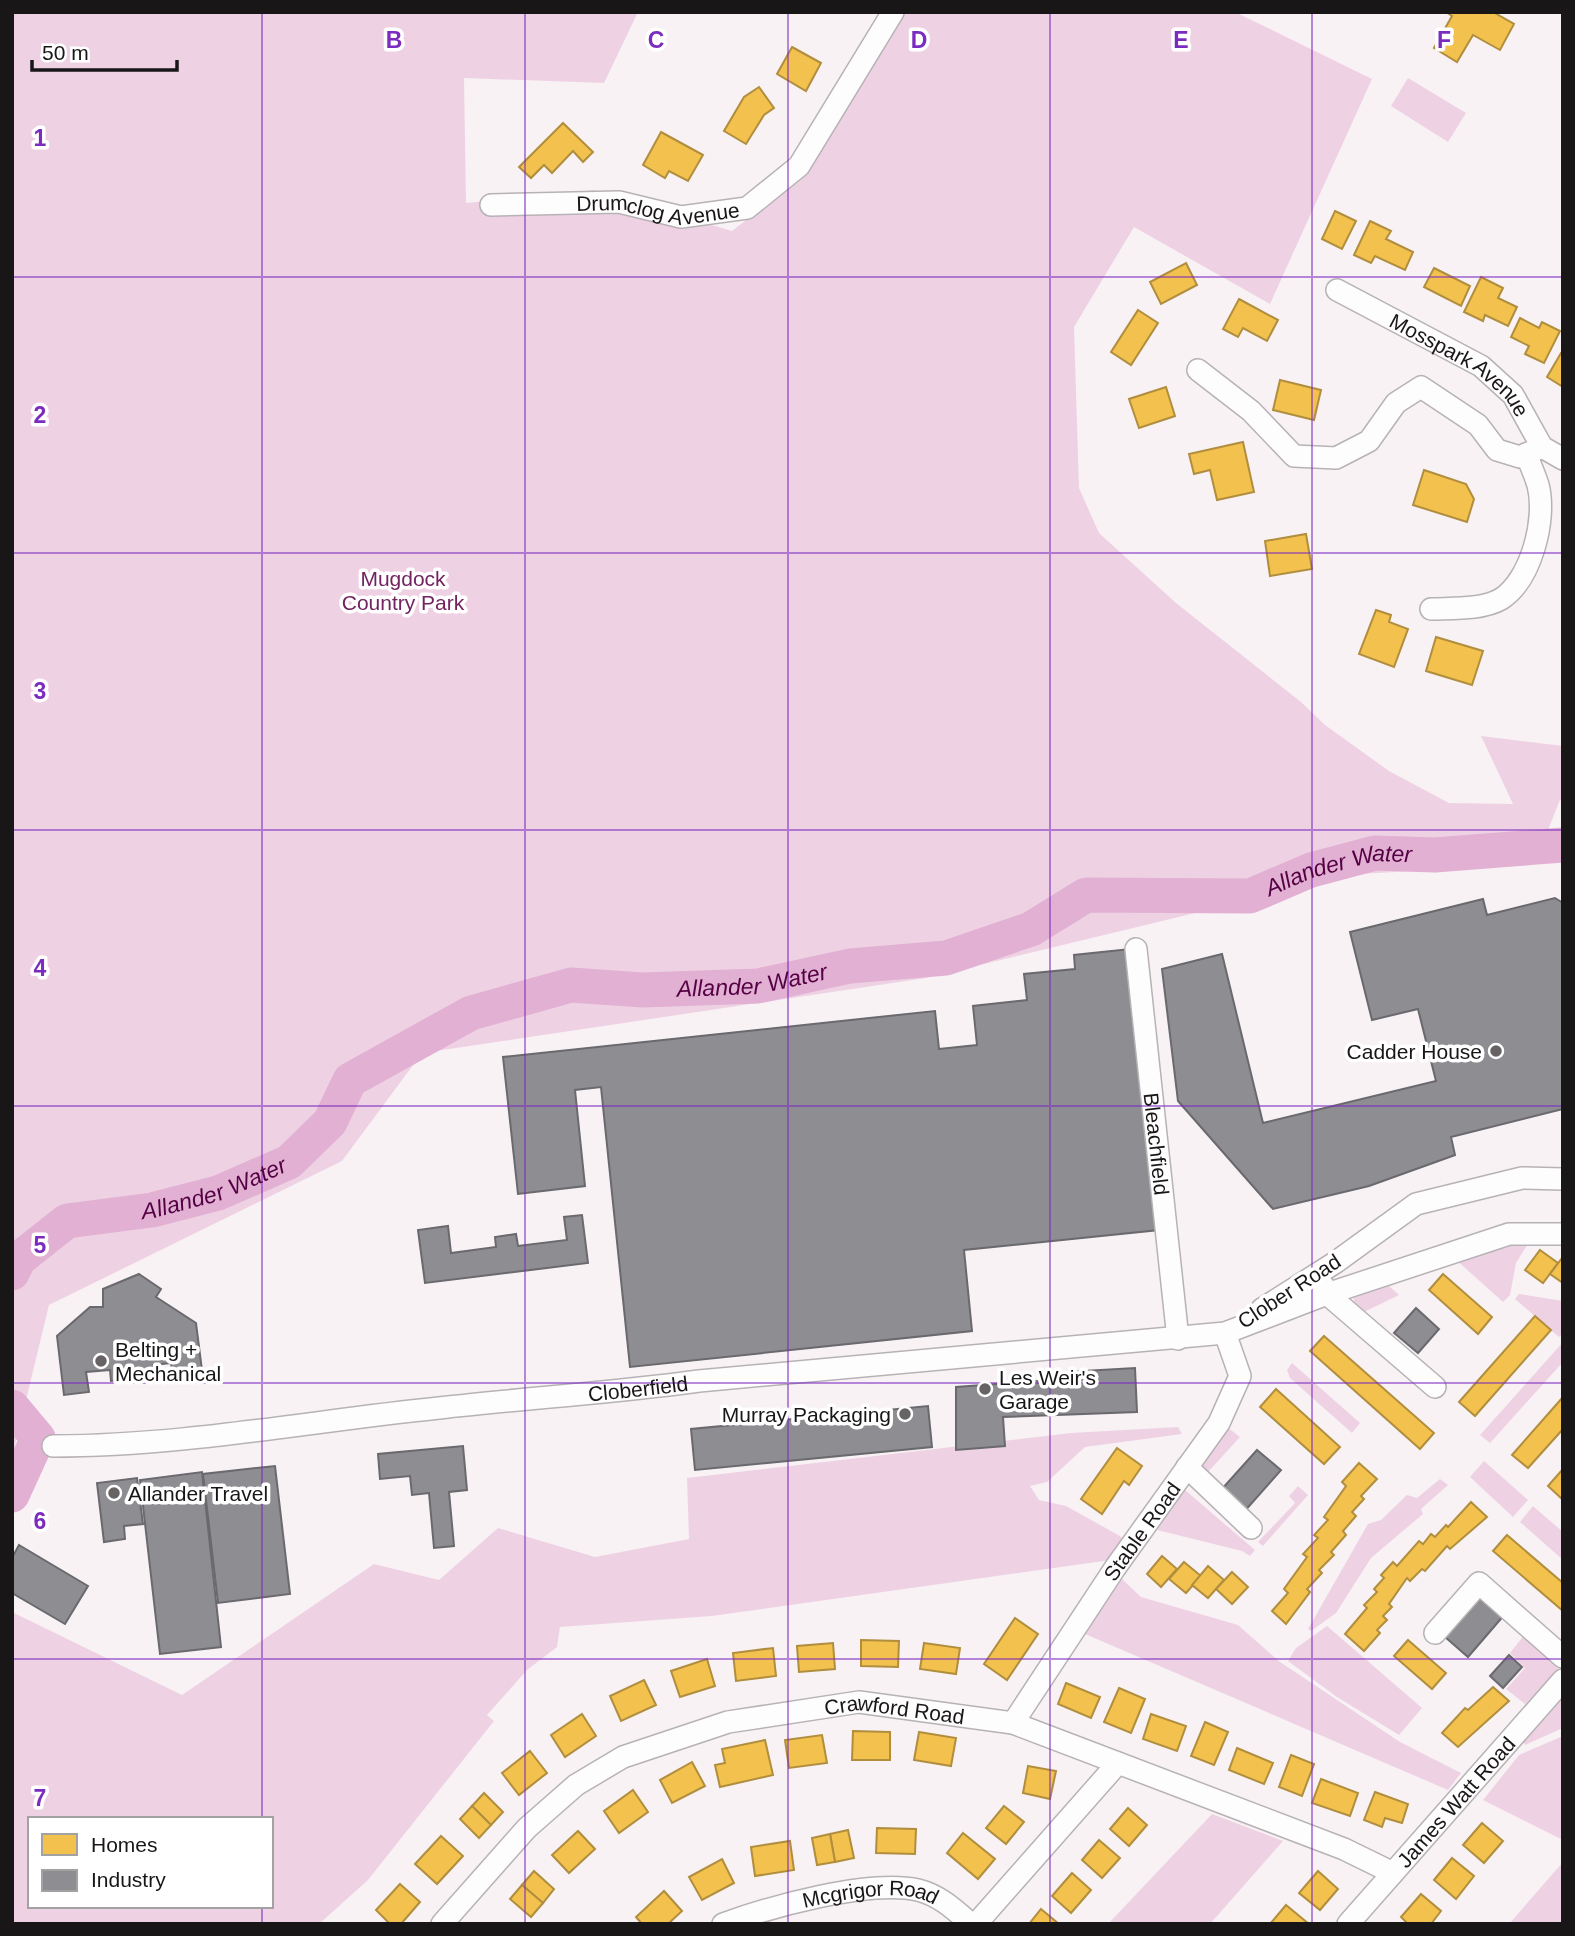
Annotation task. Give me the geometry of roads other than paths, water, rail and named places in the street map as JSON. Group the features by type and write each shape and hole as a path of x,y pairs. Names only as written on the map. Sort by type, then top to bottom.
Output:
{"street":[{"name":"Drumclog Avenue","path":"491,205 619,202 681,217 747,208 799,166 892,12"},
{"name":"Mosspark Avenue","path":"1337,290 1481,366 1513,395 1534,451 1539,487 1539,520 1532,556 1522,580 1499,600 1465,608 1431,609"},
{"path":"1198,370 1251,411 1294,456 1336,458 1369,441 1396,402 1422,387 1478,425 1497,450 1520,457 1534,451 1563,459"},
{"name":"Bleachfield","path":"1136,949 1178,1339"},
{"name":"Clober Road","path":"1225,1333 1318,1273 1416,1204 1522,1178 1563,1179"},
{"name":"Clober Road","path":"1225,1333 1327,1294 1510,1234 1563,1234"},
{"path":"1318,1273 1327,1294 1435,1387"},
{"name":"Cloberfield","path":"53,1447 100,1446 202,1437 699,1381 1225,1333"},
{"name":"Stable Road","path":"1013,1723 1115,1568 1219,1423 1240,1376 1225,1333"},
{"path":"1187,1467 1251,1528"},
{"path":"1435,1633 1479,1583 1563,1657"},
{"name":"James Watt Road","path":"1348,1924 1563,1680"},
{"name":"Crawford Road","path":"442,1924 527,1828 576,1785 623,1757 728,1722 859,1702 1013,1723 1343,1849 1392,1873"},
{"path":"974,1924 1118,1763"},
{"name":"Mcgrigor Road","path":"723,1924 752,1913 833,1895 892,1888 918,1890 946,1902 974,1924"}],"waterway":[{"name":"Allander Water","path":"12,1273 19,1259 67,1221 152,1210 218,1193 289,1162 330,1122 350,1080 471,1013 571,985 643,990 758,986 850,966 946,958 1031,929 1086,895 1250,896 1311,870 1375,853 1435,855 1563,845"},
{"name":"Allander Water","path":"12,1407 38,1438 12,1495"}],"place":[{"name":"Cadder House","path":"1496,1051"},
{"name":"Belting + Mechanical","path":"101,1361"},
{"name":"Les Weir's Garage","path":"985,1389"},
{"name":"Murray Packaging","path":"905,1414"},
{"name":"Allander Travel","path":"114,1493"}],"park label":[{"name":"Mugdock Country Park","path":"403,590"}]}
